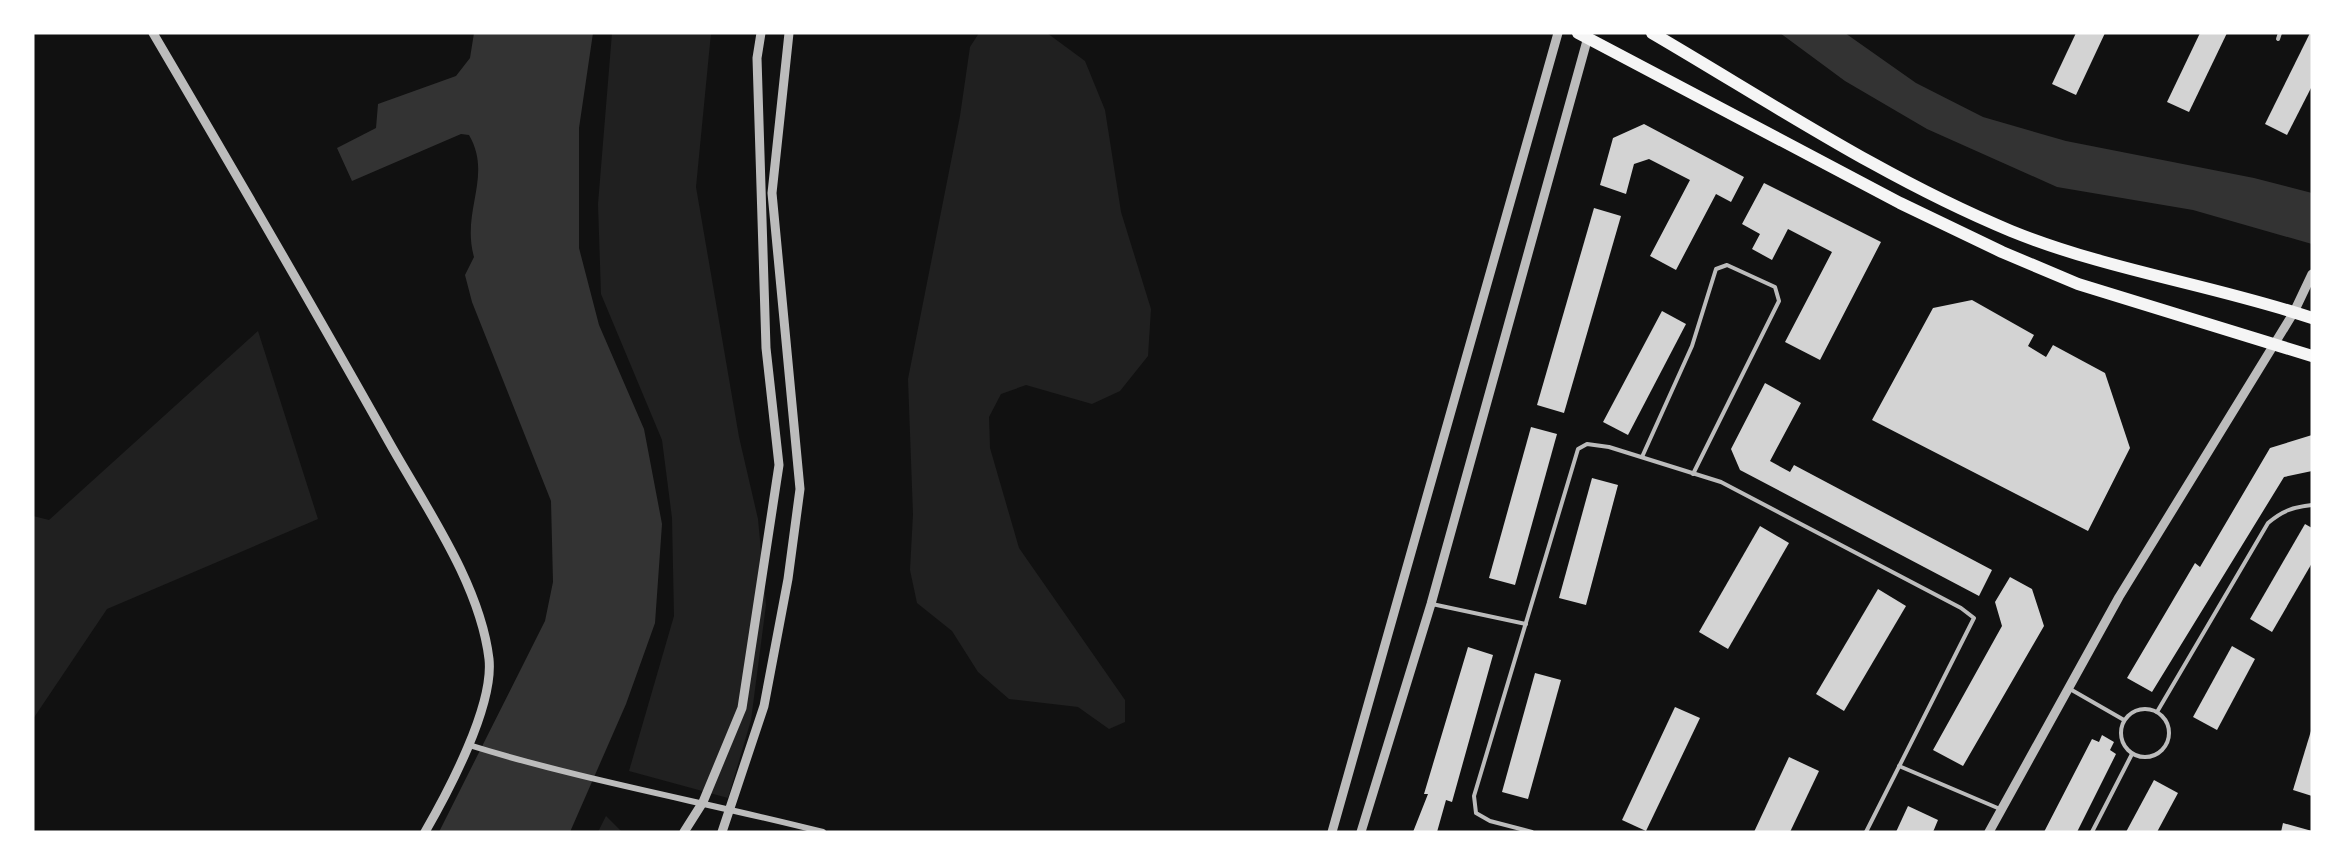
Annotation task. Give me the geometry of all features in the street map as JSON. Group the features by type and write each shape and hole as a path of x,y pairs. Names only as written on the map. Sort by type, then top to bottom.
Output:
{"main road":[{"path":"1652,33 1913,186 2012,231 2082,254 2312,318"},
{"path":"1585,34 1900,202 2002,252 2078,284 2312,356"}],"street":[{"path":"153,33 295,273 474,595 489,661 483,706 469,745 424,832"},
{"path":"684,832 703,802 742,708 779,465 766,348 757,58 761,33"},
{"path":"722,832 764,706 788,579 800,489 772,193 789,33"},
{"path":"1332,832 1558,33"},
{"path":"1361,832 1431,604 1585,34"},
{"path":"1989,832 2119,597 2275,344 2294,312 2312,274"},
{"path":"469,745 609,783 703,802 823,832"}],"lane":[{"path":"2278,39 2280,33"},
{"path":"1642,457 1692,346 1716,269 1727,265 1774,287 1779,301 1694,474"},
{"path":"1532,832 1490,821 1476,813 1474,796 1578,449 1587,444 1610,447 1721,482 1961,608 1974,618 1866,832"},
{"path":"2157,712 2268,523 2280,513 2293,507 2312,505"},
{"path":"1431,604 1526,624"},
{"path":"2068,688 2124,720"},
{"path":"2145,709 2157,712 2166,721 2168,727 2165,746 2156,754 2144,758 2132,754 2123,745 2120,733 2124,720 2133,712 2145,709"},
{"path":"2092,832 2132,754"},
{"path":"1899,766 2001,809"}],"shaded area":[{"path":"474,33 593,33 579,128 579,248 599,325 644,429 662,524 655,623 626,704 570,832 439,832 545,621 553,582 551,501 472,302 465,275 474,257 471,224 478,179 476,150 469,135 461,134 352,181 337,148 376,128 378,104 456,76 470,58"},
{"path":"612,33 711,33 696,187 739,437 758,519 766,605 751,720 728,798 629,771 674,616 672,518 662,440 601,294 598,204"},
{"path":"979,33 1047,33 1085,61 1105,110 1121,212 1151,309 1148,356 1120,391 1092,404 1026,385 1001,394 989,417 990,448 1019,548 1125,700 1125,722 1109,729 1078,707 1009,699 978,672 952,631 917,603 910,570 913,514 908,379 960,116 970,47"},
{"path":"1780,33 1845,33 1916,83 1983,117 2066,141 2254,178 2312,193 2312,244 2193,210 2057,187 1927,129 1845,81"},
{"path":"258,331 318,519 107,609 33,719 33,516 49,520"},
{"path":"606,816 622,832 598,832"}],"building":[{"path":"2076,33 2105,33 2076,95 2052,84"},
{"path":"2200,33 2227,33 2189,112 2167,102"},
{"path":"2312,33 2312,86 2287,135 2265,124"},
{"path":"1644,124 1744,177 1731,202 1716,194 1676,270 1650,256 1690,180 1649,159 1634,164 1626,194 1600,185 1613,138"},
{"path":"1764,183 1881,242 1820,360 1785,342 1832,252 1788,229 1772,260 1752,249 1760,234 1742,224"},
{"path":"1594,208 1621,216 1564,413 1537,405"},
{"path":"1972,300 2034,335 2028,346 2046,357 2053,345 2105,373 2130,448 2088,531 1872,420 1933,308"},
{"path":"1662,311 1686,324 1628,435 1603,422"},
{"path":"1765,383 1801,403 1770,461 1790,472 1794,465 1992,570 1979,596 1740,470 1731,449"},
{"path":"1531,427 1557,434 1515,585 1489,578"},
{"path":"2312,435 2312,471 2284,477 2152,692 2127,678 2195,563 2200,567 2270,448"},
{"path":"1592,478 1618,485 1586,605 1559,598"},
{"path":"2305,524 2312,528 2312,563 2272,632 2250,619"},
{"path":"1760,526 1789,543 1728,649 1699,632"},
{"path":"2010,577 2032,589 2044,626 1963,766 1933,750 2002,626 1995,602"},
{"path":"1878,589 1906,606 1844,711 1816,694"},
{"path":"2232,646 2255,659 2217,730 2193,717"},
{"path":"1468,647 1493,655 1452,802 1446,800 1437,832 1413,832 1428,794 1424,794"},
{"path":"1535,673 1561,680 1528,799 1502,792"},
{"path":"1675,707 1700,718 1646,831 1622,820"},
{"path":"2312,731 2312,796 2293,790"},
{"path":"2102,735 2114,742 2110,750 2116,754 2077,832 2044,832 2092,739 2099,742"},
{"path":"1789,757 1819,771 1790,832 1754,832"},
{"path":"2154,780 2178,793 2157,832 2126,832"},
{"path":"1908,806 1938,820 1933,832 1896,832"},
{"path":"2283,823 2312,831 2312,832 2281,832"}]}
